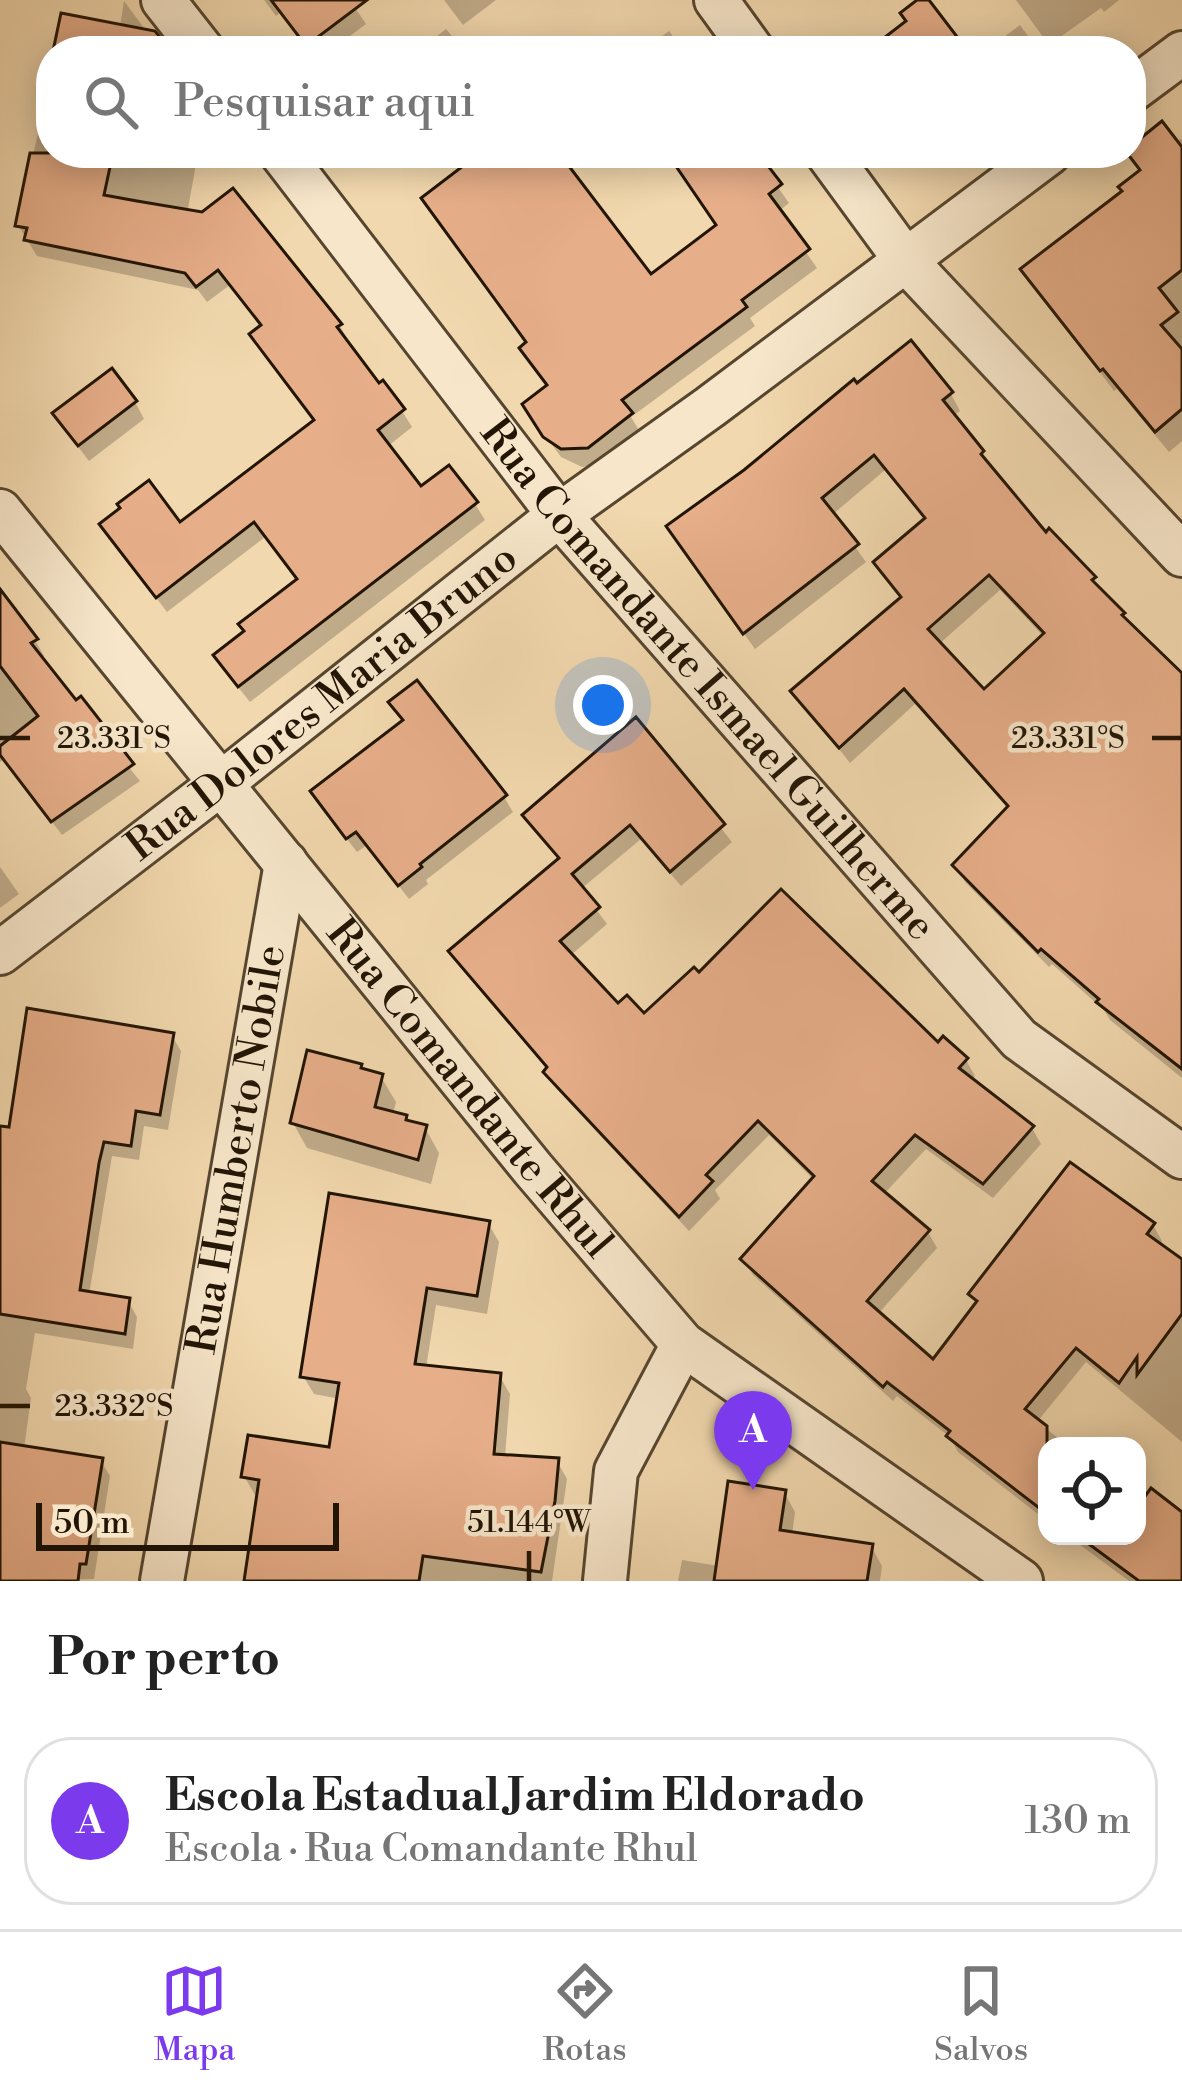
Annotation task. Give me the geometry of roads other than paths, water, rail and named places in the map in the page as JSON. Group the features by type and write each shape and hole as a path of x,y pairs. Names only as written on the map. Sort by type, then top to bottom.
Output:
{"street":[{"path":"164,0 191,36"},
{"path":"716,0 742,36"},
{"path":"1146,80 1182,53"},
{"name":"Rua Comandante Ismael Guilherme","path":"293,168 559,515 1018,1039 1182,1157"},
{"path":"838,168 906,261 1182,555"},
{"name":"Rua Dolores Maria Bruno","path":"0,953 559,515 1029,168"},
{"name":"Rua Comandante Rhul","path":"0,511 533,1169 683,1345 1021,1581"},
{"name":"Rua Humberto Nobile","path":"162,1581 286,862"},
{"path":"605,1581 616,1472 683,1345"}],"place":[{"name":"Escola Estadual Jardim Eldorado","path":"753,1490"}]}
